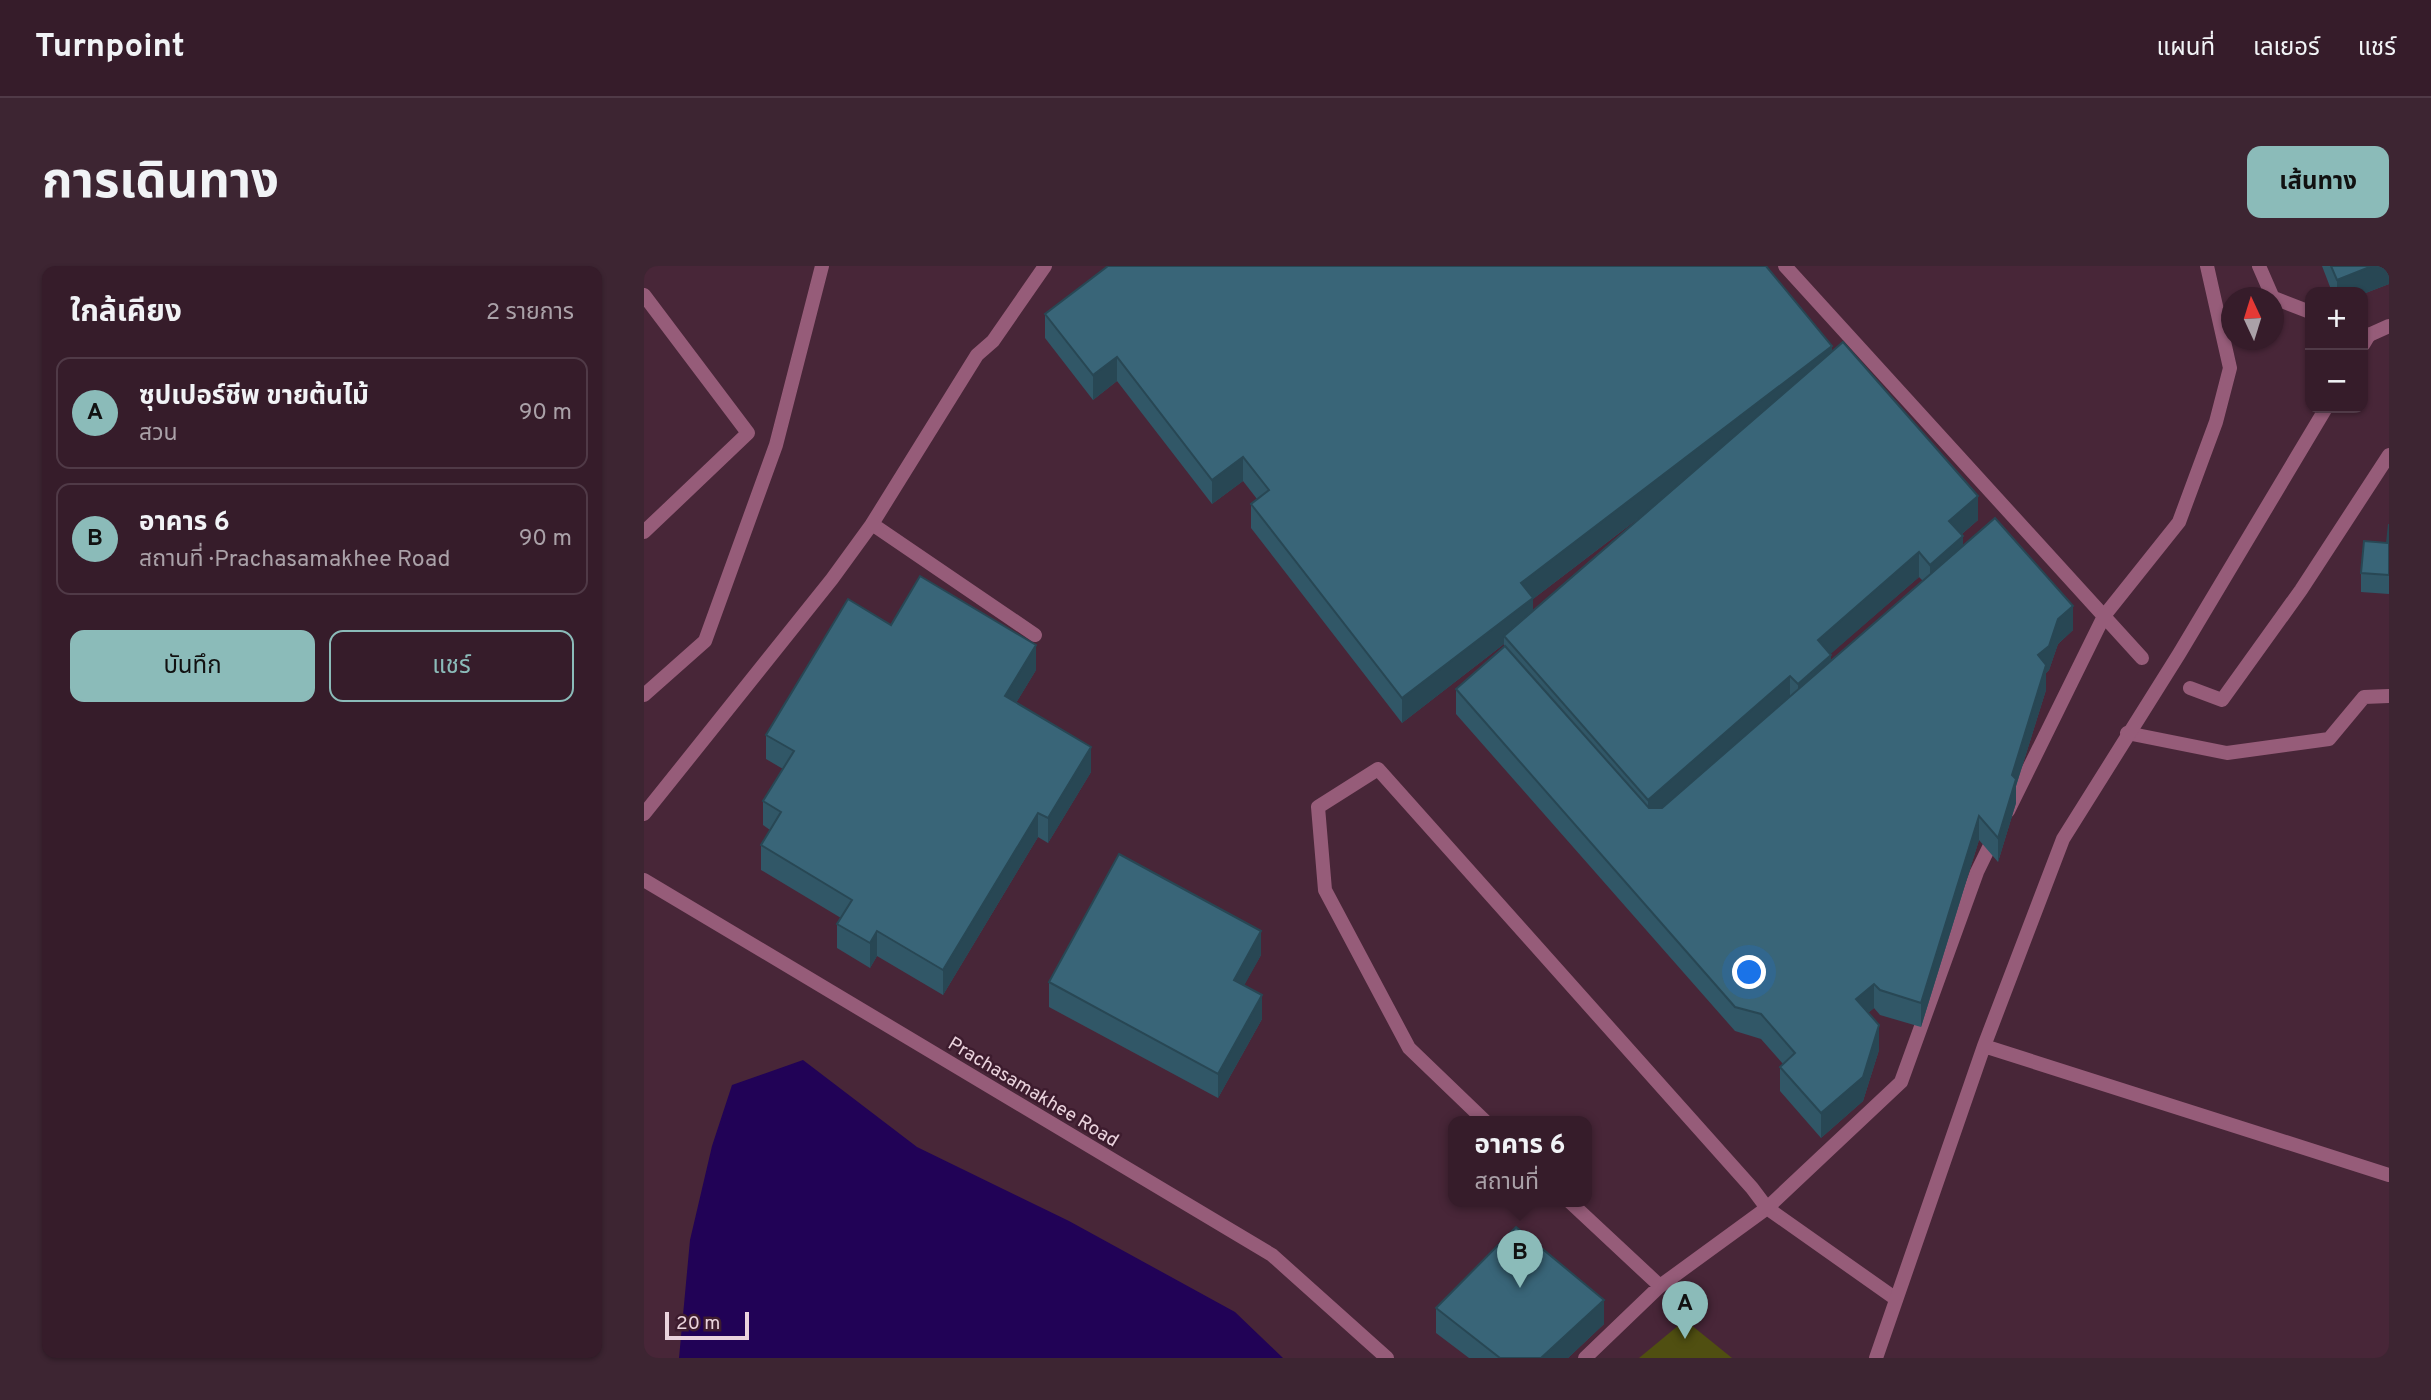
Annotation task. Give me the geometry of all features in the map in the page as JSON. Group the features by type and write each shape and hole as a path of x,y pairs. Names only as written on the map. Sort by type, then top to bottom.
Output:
{"street":[{"path":"644,695 705,641 776,445 822,266"},
{"path":"644,814 832,579 872,524 977,355 993,341 1045,266"},
{"path":"1785,266 2142,658"},
{"path":"1585,1358 1660,1286 1767,1208 1901,1082 1977,872 2104,616 2179,522 2216,422 2230,368 2207,266"},
{"path":"2259,266 2268,287"},
{"path":"644,532 748,433 645,297"},
{"path":"2284,302 2305,310"},
{"path":"2368,336 2389,326"},
{"path":"1876,1358 1984,1046 2063,839 2179,654 2323,413"},
{"path":"2190,688 2222,700 2301,590 2389,455"},
{"path":"872,524 1035,635"},
{"path":"2127,733 2227,753 2329,739 2364,697 2389,696"},
{"path":"1480,1116 1409,1048 1325,890 1318,807 1378,769 1767,1208 1896,1299"},
{"name":"Prachasamakhee Road","path":"644,880 1272,1255 1387,1358"},
{"path":"1984,1046 2389,1175"},
{"path":"1575,1207 1660,1286"}],"shaded area":[{"path":"803,1060 917,1147 1069,1221 1235,1312 1283,1358 679,1358 690,1240 712,1146 732,1085"},
{"path":"1685,1320 1732,1358 1639,1358"}],"building":[{"path":"1108,266 1766,266 1832,346 1521,583 1533,598 1402,698 1251,504 1269,490 1243,457 1212,480 1117,357 1093,375 1045,314"},
{"path":"2331,266 2372,266 2337,280"},
{"path":"1843,342 1978,496 1949,521 1963,536 1930,565 1919,552 1818,640 1831,655 1798,684 1790,676 1648,800 1504,636"},
{"path":"1995,518 2073,606 2058,619 2049,646 2038,655 2046,665 2012,775 2016,779 1998,838 1979,816 1921,1003 1880,990 1874,984 1856,999 1879,1025 1863,1077 1821,1113 1780,1067 1795,1053 1761,1014 1735,1007 1456,689 1505,646 1649,808 1662,808"},
{"path":"2389,524 2389,575 2361,573 2364,541 2387,543"},
{"path":"920,576 1036,645 1005,696 1091,747 1048,818 1038,813 943,970 877,931 870,943 837,924 852,900 761,845 781,812 763,801 794,751 766,735 848,599 891,625"},
{"path":"1119,854 1261,931 1234,980 1262,995 1218,1074 1049,982"},
{"path":"1516,1227 1604,1300 1541,1358 1500,1358 1436,1308"}],"place":[{"name":"อาคาร 6","path":"1520,1288"},
{"name":"ซุปเปอร์ชีพ ขายต้นไม้","path":"1685,1339"}]}
